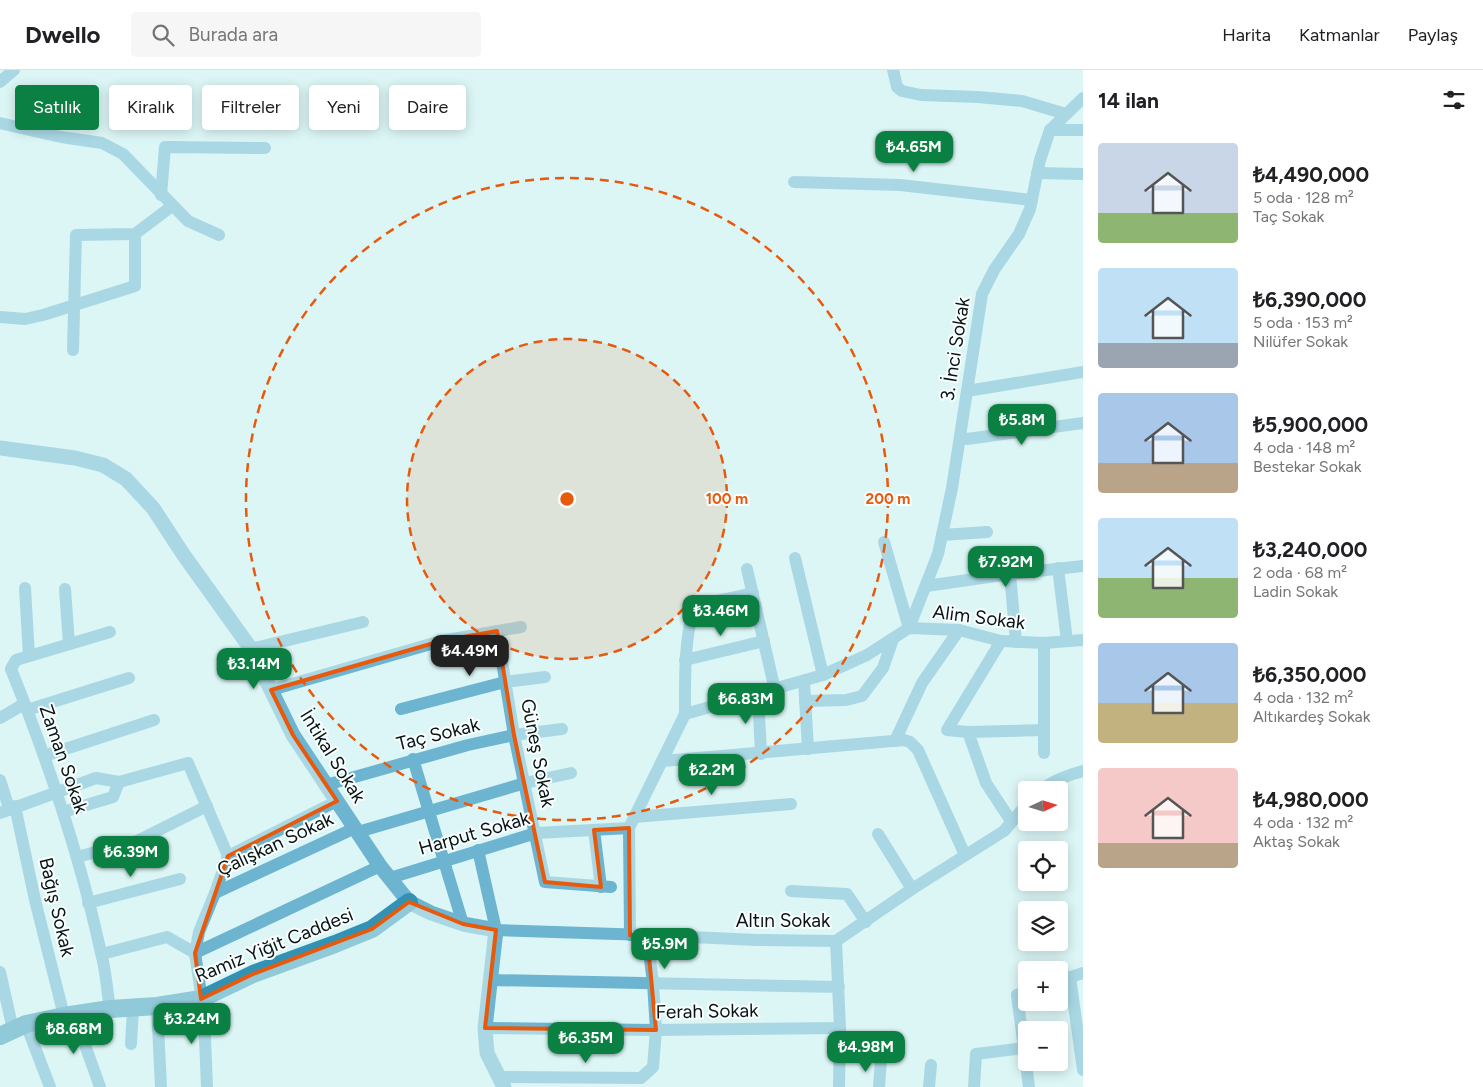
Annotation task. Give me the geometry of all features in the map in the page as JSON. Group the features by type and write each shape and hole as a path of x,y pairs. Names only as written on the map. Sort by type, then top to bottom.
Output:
{"main road":[{"name":"Ramiz Yiğit Caddesi","path":"13,1030 69,1015 110,1009 157,1006 201,999 253,974 372,929 408,902"}],"street":[{"path":"0,82 14,70"},
{"path":"893,70 897,87 905,92 920,95 1012,100 1066,114"},
{"name":"3. İnci Sokak","path":"909,628 938,554 952,488 982,294 994,270 1019,234 1030,209 1037,173 1050,130 1083,98"},
{"path":"0,123 61,137 102,143 123,154 188,221 219,235"},
{"path":"1050,130 1083,130"},
{"path":"161,195 165,147 265,148"},
{"path":"1037,173 1083,174"},
{"path":"794,182 900,185 1032,200"},
{"path":"73,350 76,235 135,234 172,206"},
{"path":"0,316 25,319 43,315 135,286 135,234"},
{"path":"967,391 1083,372"},
{"path":"960,438 967,439 1083,423"},
{"name":"İntikal Sokak","path":"0,448 75,458 103,465 126,479 153,508 183,554 251,649 293,734 336,801 408,902 430,913 463,924 496,930"},
{"path":"942,535 987,532"},
{"path":"884,542 909,628"},
{"path":"795,558 823,676"},
{"path":"926,586 1083,566"},
{"path":"1058,568 1067,641"},
{"path":"747,569 775,690"},
{"path":"1010,574 1016,642"},
{"path":"25,588 29,656"},
{"path":"65,589 68,644"},
{"path":"630,935 632,822 685,714 685,660 688,630 694,606 753,593"},
{"path":"251,649 363,622"},
{"path":"271,690 441,641 521,628"},
{"name":"Alim Sokak","path":"685,714 823,676 867,655 909,628 959,630 1001,641 1044,644 1083,640"},
{"path":"895,741 922,683 959,630"},
{"name":"Güneş Sokak","path":"497,631 514,735 545,882 606,887 594,830"},
{"path":"5,669 16,660 110,632"},
{"path":"805,702 846,700 862,696 883,668 893,638"},
{"path":"685,660 764,641"},
{"path":"1001,641 946,730 968,732 1044,730"},
{"path":"1044,644 1044,753"},
{"name":"Zaman Sokak","path":"5,669 26,707 77,856 102,954 110,1009"},
{"name":"Taç Sokak","path":"401,709 505,682 546,677"},
{"path":"0,718 26,707 129,678"},
{"path":"804,681 808,749"},
{"path":"758,694 761,754"},
{"path":"44,756 154,720"},
{"name":"Taç Sokak","path":"326,785 412,759 468,745 514,735 562,729"},
{"path":"968,732 986,783 1012,821"},
{"path":"662,761 761,754 904,740 910,742 918,750 965,855"},
{"path":"412,759 461,911 463,924"},
{"path":"8,809 96,778 119,782 188,763 228,856 215,893"},
{"path":"1058,781 1083,771"},
{"name":"Çalışkan Sokak","path":"207,1087 204,1014 195,953 199,932 215,893 356,830 525,783 572,773"},
{"name":"Bağış Sokak","path":"0,780 69,1015 100,1087"},
{"path":"63,812 113,797 119,782"},
{"path":"228,856 336,801"},
{"name":"Harput Sokak","path":"195,953 385,872 444,860 536,833 594,830 632,822 791,804"},
{"path":"77,856 137,841 207,806"},
{"name":"Altın Sokak","path":"496,930 757,940 836,941 912,889 1004,831 1018,814"},
{"path":"878,834 912,889"},
{"path":"478,850 496,930 485,1028 488,1053 502,1082 641,1078 653,1067 656,1030 654,984 647,935"},
{"path":"88,903 180,879"},
{"path":"791,891 847,894 866,922"},
{"path":"102,954 167,937 195,953"},
{"path":"836,941 840,1028 839,1087"},
{"path":"0,972 13,1030 50,1087"},
{"path":"1068,978 1083,973"},
{"path":"490,980 839,987"},
{"path":"1068,997 1083,1065"},
{"path":"157,1006 161,1087"},
{"path":"131,1044 133,1008"},
{"name":"Ferah Sokak","path":"485,1028 656,1030 840,1028"},
{"path":"974,1087 976,1054 1018,1049"},
{"path":"879,1087 881,1060"},
{"path":"929,1087 930,1065"},
{"path":"1027,1071 1029,1087"}],"highlighted area":[{"path":"497,631 514,735 545,882 601,887 594,830 629,828 630,935 647,935 656,1030 485,1028 496,930 463,924 409,902 372,929 253,974 201,999 195,953 228,856 337,801 293,735 271,690 441,641"}]}
